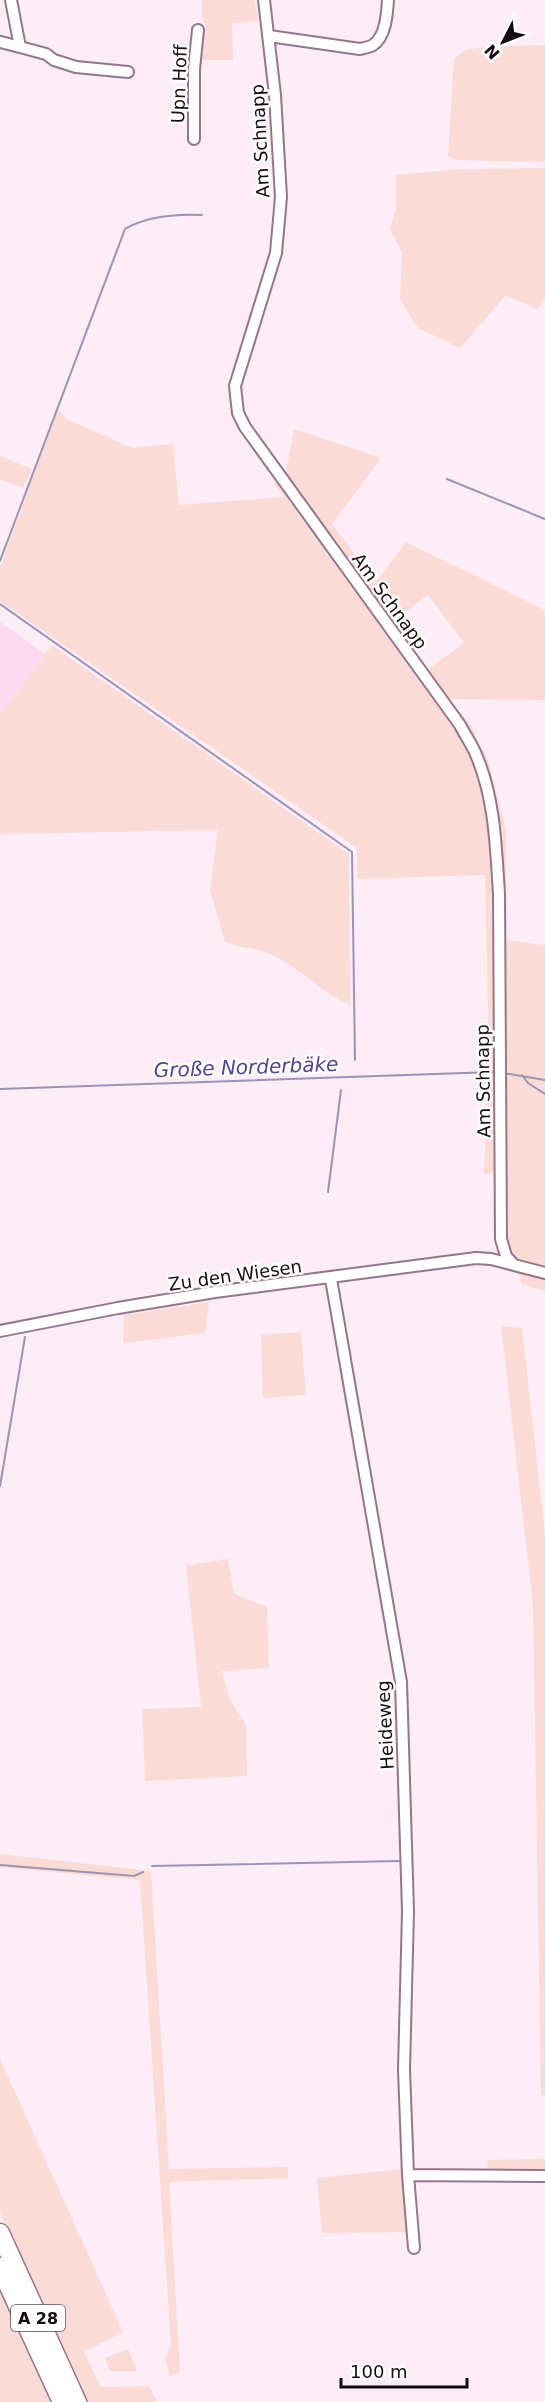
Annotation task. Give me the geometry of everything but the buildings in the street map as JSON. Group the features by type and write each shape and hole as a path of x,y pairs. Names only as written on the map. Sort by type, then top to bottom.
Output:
{"highway":[{"name":"A 28","path":"0,2234 77,2402"},
{"name":"A 28","path":"0,2267 62,2402"}],"street":[{"path":"11,0 20,47"},
{"name":"Am Schnapp","path":"264,0 269,36 281,197 276,253 235,386 238,412 250,435 459,725 477,757 486,786 495,838 499,894 498,1068 501,1239 506,1256 514,1265"},
{"path":"269,36 360,49 374,45 381,36 388,5 377,0"},
{"name":"Upn Hoff","path":"194,139 194,69 198,30"},
{"path":"1,42 46,54 54,60 76,67 128,72"},
{"path":"476,1258 492,1251 501,1239"},
{"path":"476,1258 491,1259 545,1273"},
{"name":"Zu den Wiesen","path":"0,1331 215,1292 331,1279 476,1258"},
{"name":"Heideweg","path":"331,1279 401,1682 408,1900 404,2070 408,2175 414,2248"},
{"path":"408,2175 545,2176"}],"shaded area":[{"path":"202,0 255,0 258,21 232,23 233,60 198,60 200,38 205,33 206,25 202,17"},
{"path":"545,45 545,162 456,160 448,156 454,59 465,50 484,47"},
{"path":"545,168 545,298 538,309 505,296 460,348 418,328 400,299 402,252 390,229 396,208 396,175 461,169"},
{"path":"57,411 61,412 66,419 132,448 173,444 179,505 285,497 274,484 286,472 294,429 381,458 332,524 376,582 406,542 545,610 545,700 449,699 470,724 488,760 506,830 506,940 545,945 545,1291 521,1284 520,1275 517,1274 519,1262 509,1252 506,1242 497,1173 484,1174 489,1055 485,875 357,879 357,848 0,601 0,568","holes":["296,490 317,520 306,524 286,497","428,595 464,643 428,669 393,621"]},
{"path":"0,456 32,469 23,487 0,480"},
{"path":"0,622 45,654 0,714"},
{"path":"52,645 349,854 350,1005 275,956 225,942 210,890 218,830 0,834 0,714"},
{"path":"209,1302 205,1333 123,1343 124,1315"},
{"path":"501,1326 522,1328 545,1534 545,2095 541,2095 533,1604"},
{"path":"301,1332 306,1395 263,1398 261,1335"},
{"path":"228,1559 234,1594 267,1607 269,1668 222,1671 230,1700 246,1725 247,1776 145,1781 142,1709 201,1707 186,1566"},
{"path":"0,1854 151,1871 169,2169 288,2167 288,2178 169,2182 180,2372 170,2376 165,2359 171,2346 140,1880 0,1867"},
{"path":"0,2059 123,2332 84,2352 101,2387 149,2386 157,2402 86,2402 0,2213"},
{"path":"545,2159 545,2175 488,2174 487,2160"},
{"path":"402,2169 408,2232 322,2233 317,2178"},
{"path":"0,2287 52,2402 0,2402"},
{"path":"128,2349 137,2371 110,2371 105,2358"}],"waterway":[{"path":"0,561 125,229 143,221 162,217 202,215"},
{"path":"447,479 545,519"},
{"path":"0,604 352,852 355,1060"},
{"name":"Große Norderbäke","path":"0,1089 493,1072"},
{"name":"Große Norderbäke","path":"503,1073 545,1080"},
{"name":"Große Norderbäke","path":"522,1075 528,1083 545,1094"},
{"path":"328,1192 341,1090"},
{"path":"0,1486 25,1337"},
{"path":"152,1866 400,1861"},
{"path":"0,1865 134,1876 143,1872"}]}
